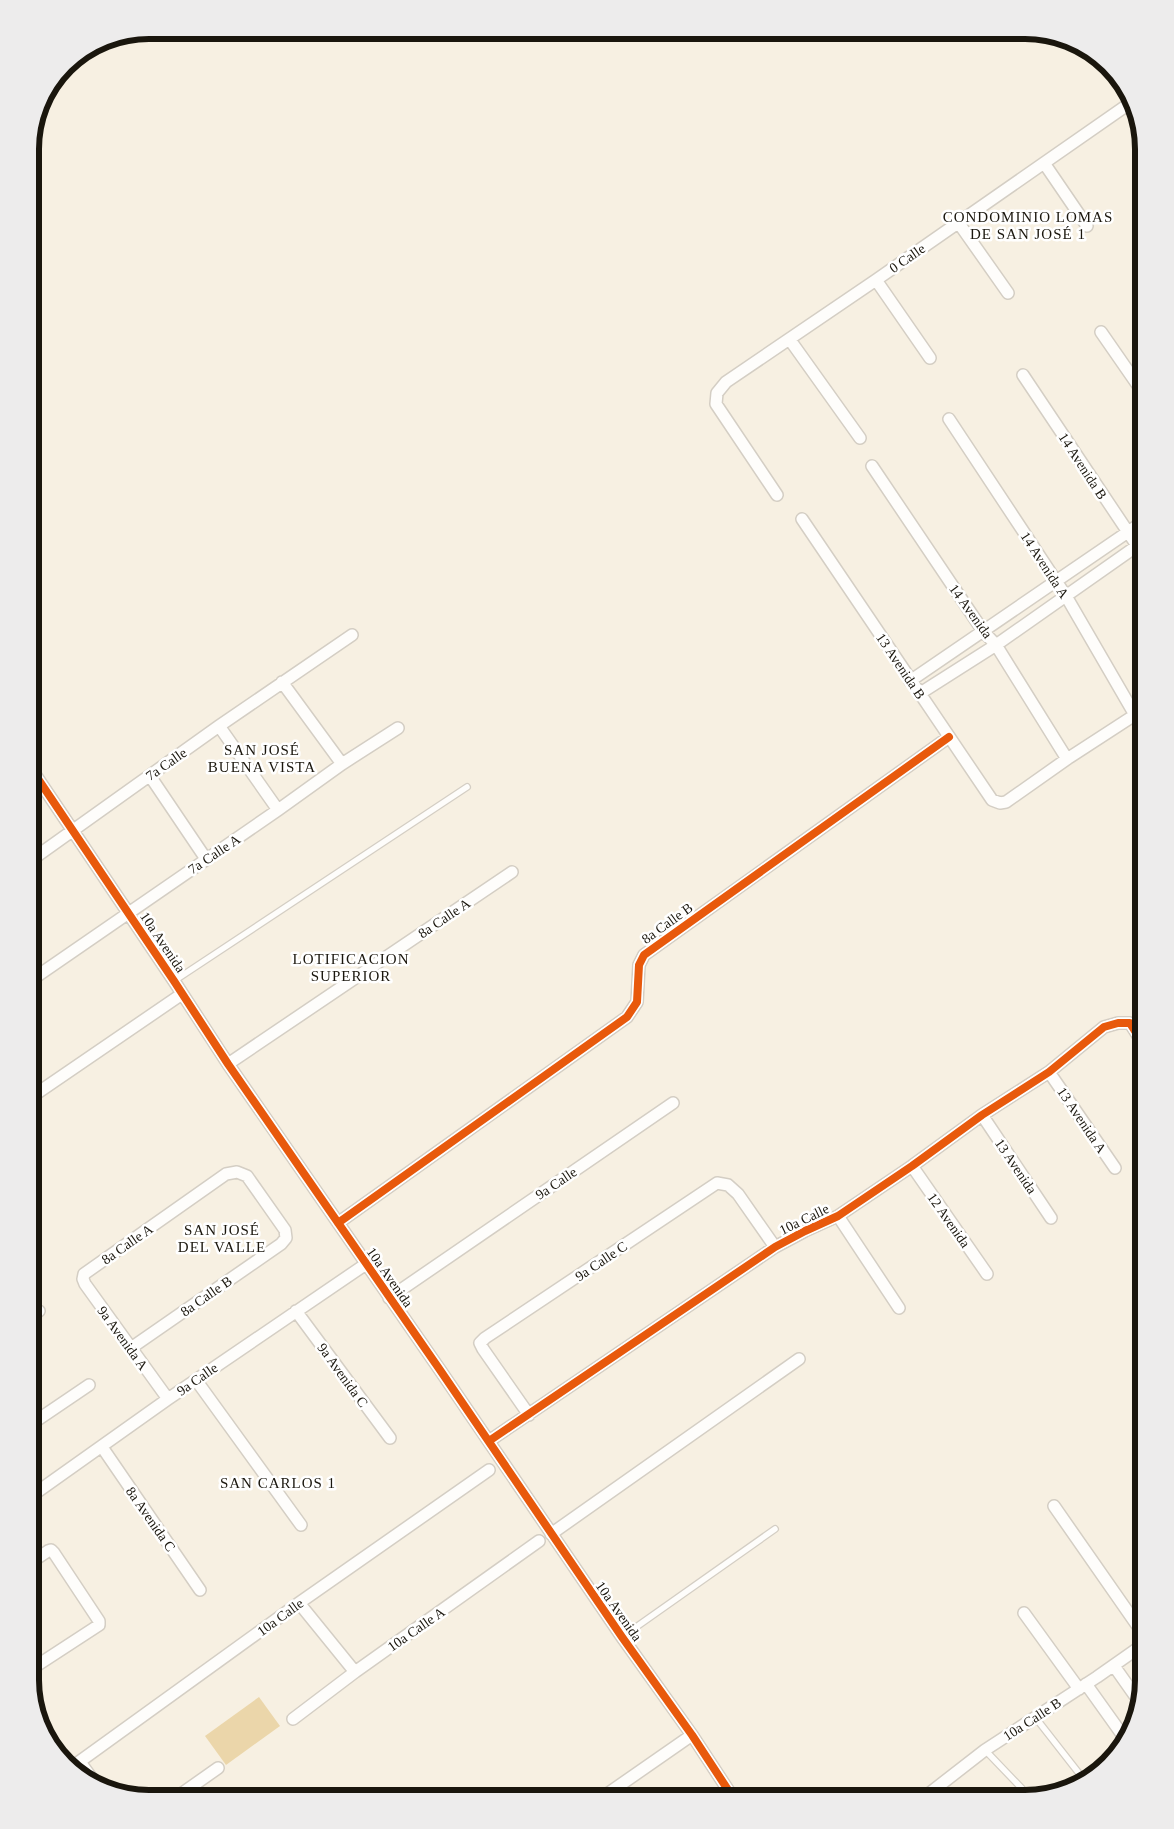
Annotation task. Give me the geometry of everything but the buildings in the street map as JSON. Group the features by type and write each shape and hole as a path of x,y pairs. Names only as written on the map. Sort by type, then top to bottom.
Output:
{"street":[{"name":"0 Calle","path":"776,495 716,404 717,393 726,382 790,340 1127,106"},
{"path":"1044,163 1086,226"},
{"path":"958,222 1008,293"},
{"path":"876,280 930,358"},
{"path":"1101,332 1135,381"},
{"path":"790,340 860,438"},
{"name":"14 Avenida B","path":"1023,375 1127,533 1135,539"},
{"name":"14 Avenida A","path":"949,419 1066,596 1135,706"},
{"name":"14 Avenida","path":"872,466 983,631 996,646 1067,759"},
{"name":"13 Avenida B","path":"802,519 992,800 1000,803 1006,802 1067,759"},
{"path":"910,681 1135,527"},
{"path":"920,694 996,646 1135,548"},
{"name":"7a Calle","path":"39,855 219,726 352,635"},
{"path":"282,682 342,764"},
{"path":"1067,759 1135,715"},
{"path":"219,726 278,810"},
{"name":"7a Calle A","path":"39,975 342,764 398,728"},
{"name":"8a Calle B","path":"338,1223 627,1017 637,1002 639,966 644,955 949,737"},
{"path":"150,776 206,858"},
{"name":"10a Avenida","path":"39,780 228,1064 728,1790"},
{"name":"8a Calle A","path":"228,1064 512,872"},
{"path":"39,1092 182,994"},
{"name":"10a Calle","path":"489,1441 775,1247 838,1216 912,1166 982,1115 1049,1072 1104,1027 1118,1023 1130,1023 1135,1031"},
{"name":"13 Avenida A","path":"1049,1072 1115,1168"},
{"name":"9a Calle","path":"389,1298 673,1103"},
{"name":"13 Avenida","path":"982,1115 1051,1218"},
{"name":"12 Avenida","path":"912,1166 987,1274"},
{"name":"8a Calle A","path":"84,1274 226,1174 237,1172 247,1176 285,1230 286,1238 281,1244"},
{"name":"9a Calle C","path":"529,1415 483,1349 480,1343 484,1338 717,1184 728,1185 738,1194 775,1247"},
{"path":"838,1216 899,1308"},
{"name":"8a Calle B","path":"131,1348 281,1244"},
{"name":"9a Calle","path":"39,1491 196,1380 366,1264"},
{"name":"9a Avenida A","path":"84,1274 85,1284 168,1400"},
{"name":"9a Avenida C","path":"296,1311 390,1438"},
{"path":"551,1534 799,1359"},
{"path":"196,1380 301,1524"},
{"path":"39,1419 89,1385"},
{"name":"8a Avenida C","path":"102,1447 200,1590"},
{"name":"10a Calle","path":"77,1764 299,1603 489,1470"},
{"path":"1054,1506 1135,1622"},
{"name":"10a Calle A","path":"293,1719 355,1672 539,1541"},
{"path":"39,1557 51,1550 54,1553 99,1621 97,1627 39,1664"},
{"path":"299,1603 355,1672"},
{"path":"1024,1613 1121,1734"},
{"name":"10a Calle B","path":"934,1790 985,1750 1135,1651"},
{"path":"1114,1666 1134,1694"},
{"path":"613,1790 692,1735"},
{"path":"187,1790 218,1768"}],"lane":[{"path":"174,981 467,786"},
{"path":"622,1638 775,1529"},
{"path":"1035,1717 1081,1775"},
{"path":"985,1750 1023,1790"}],"shaded area":[{"path":"259,1697 280,1726 226,1765 205,1736"}],"cycle path":[{"path":"338,1223 627,1017 637,1002 639,965 644,955 949,737"},
{"path":"39,780 228,1064 728,1790"},
{"path":"489,1441 775,1247 838,1216 912,1166 982,1115 1049,1072 1104,1027 1118,1023 1130,1023 1135,1031"}],"district":[{"name":"CONDOMINIO LOMAS DE SAN JOSÉ 1","path":"1028,226"},
{"name":"SAN JOSÉ BUENA VISTA","path":"262,758"},
{"name":"LOTIFICACION SUPERIOR","path":"351,968"},
{"name":"SAN JOSÉ DEL VALLE","path":"222,1238"},
{"name":"SAN CARLOS 1","path":"278,1483"}]}
